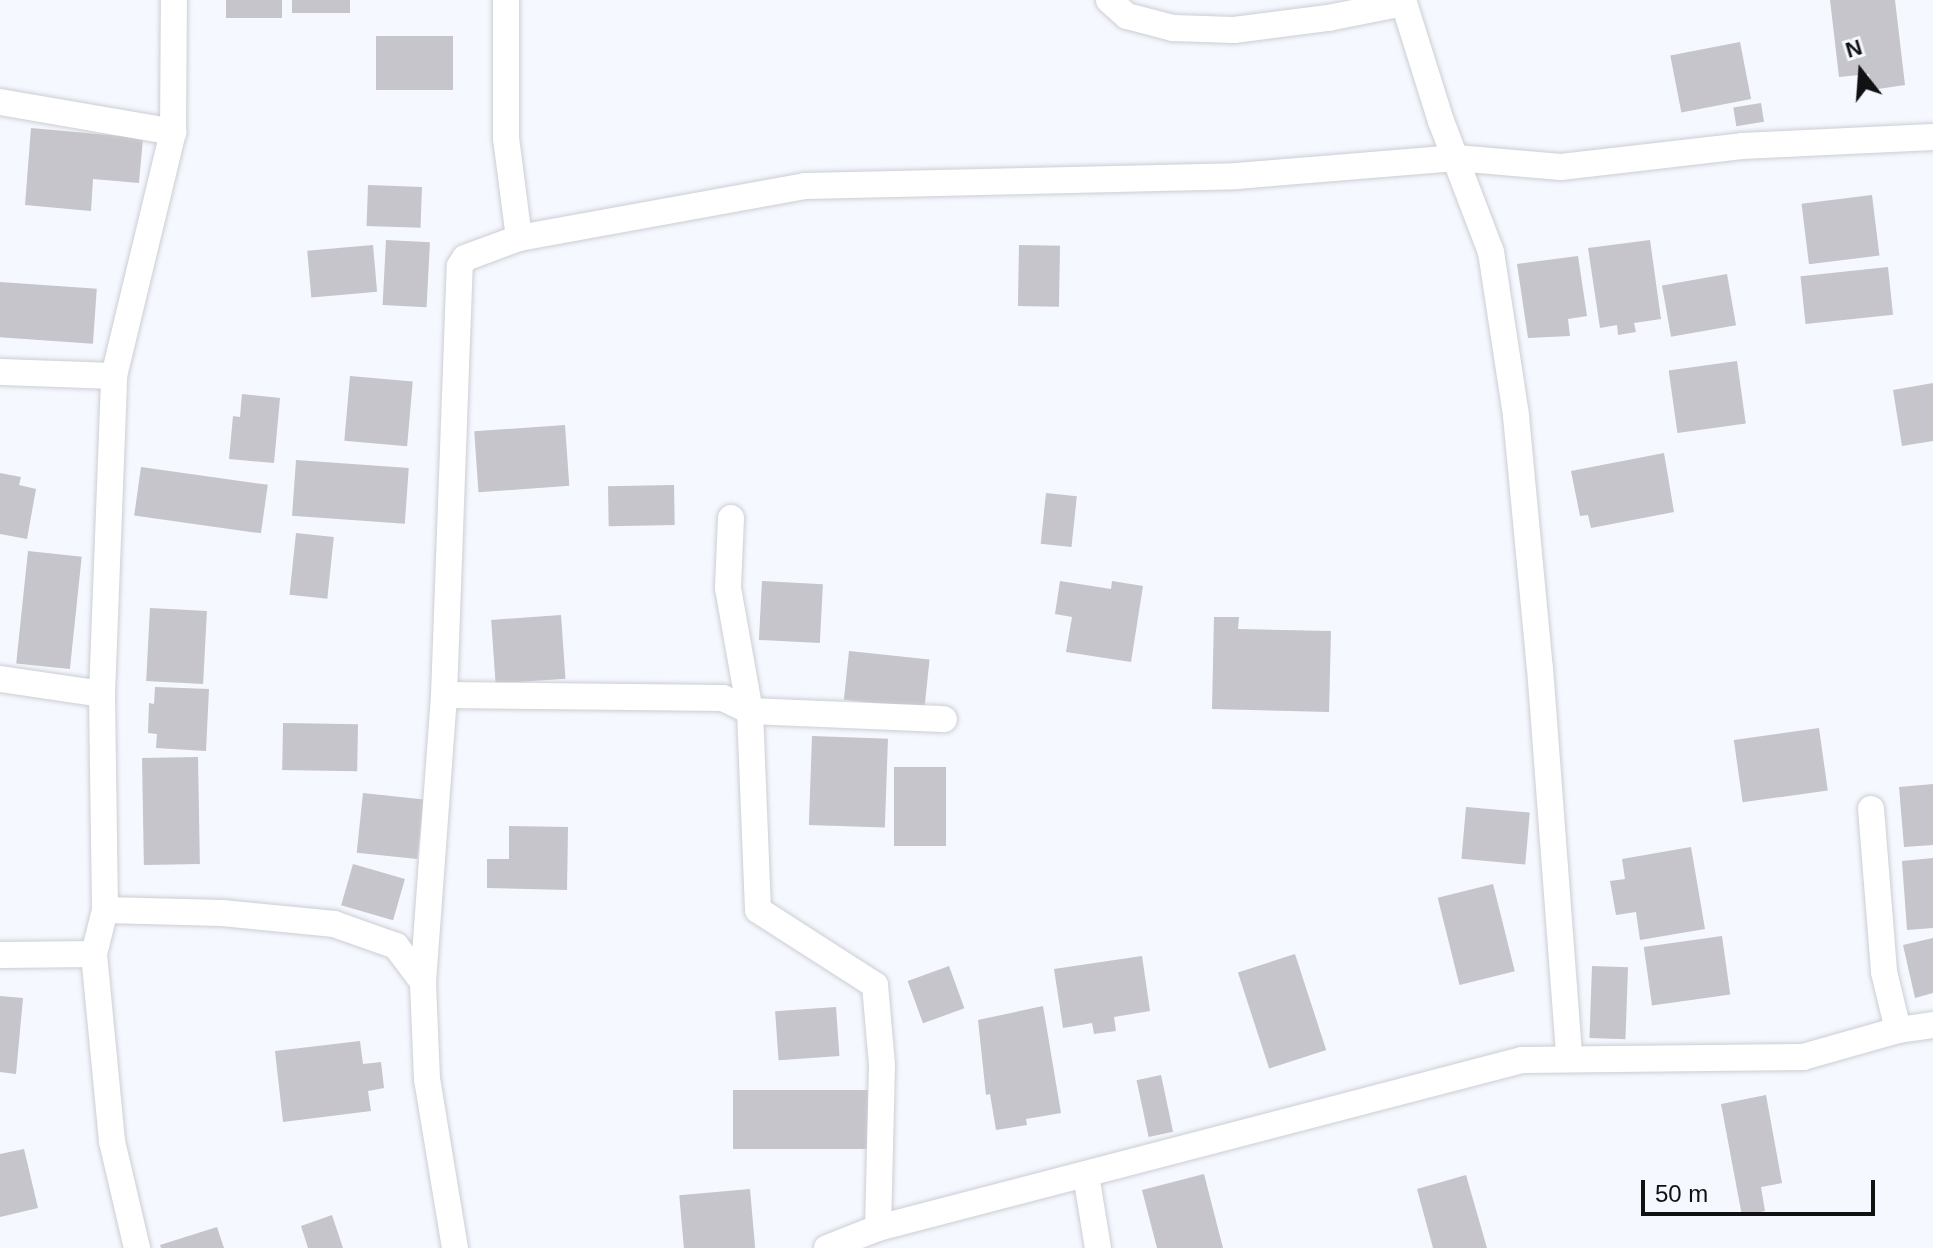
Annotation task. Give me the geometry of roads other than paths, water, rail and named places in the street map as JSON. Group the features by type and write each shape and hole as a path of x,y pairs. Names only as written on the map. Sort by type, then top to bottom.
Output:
{"street":[{"path":"137,1248 112,1141 94,954 105,910 102,694 114,376 173,132 174,0"},
{"path":"506,0 506,138 519,238"},
{"path":"1109,0 1127,16 1173,28 1234,30 1328,18 1403,2 1491,252 1516,416 1540,668 1569,1057"},
{"path":"0,102 173,132"},
{"path":"455,1248 427,1079 423,982 444,695 460,266 465,258 519,238 805,186 1237,176 1456,158 1561,167 1742,146 1933,137"},
{"path":"0,372 114,376"},
{"path":"731,518 728,588 750,711 758,910 875,985 882,1065 878,1228"},
{"path":"0,679 102,694"},
{"path":"444,695 723,698 750,711 944,719"},
{"path":"1871,809 1884,972 1898,1030"},
{"path":"105,910 222,913 334,924 396,946 423,982"},
{"path":"0,955 94,954"},
{"path":"827,1248 878,1228 1522,1060 1569,1057 1803,1057 1898,1030 1933,1025"},
{"path":"1086,1175 1098,1248"}]}
